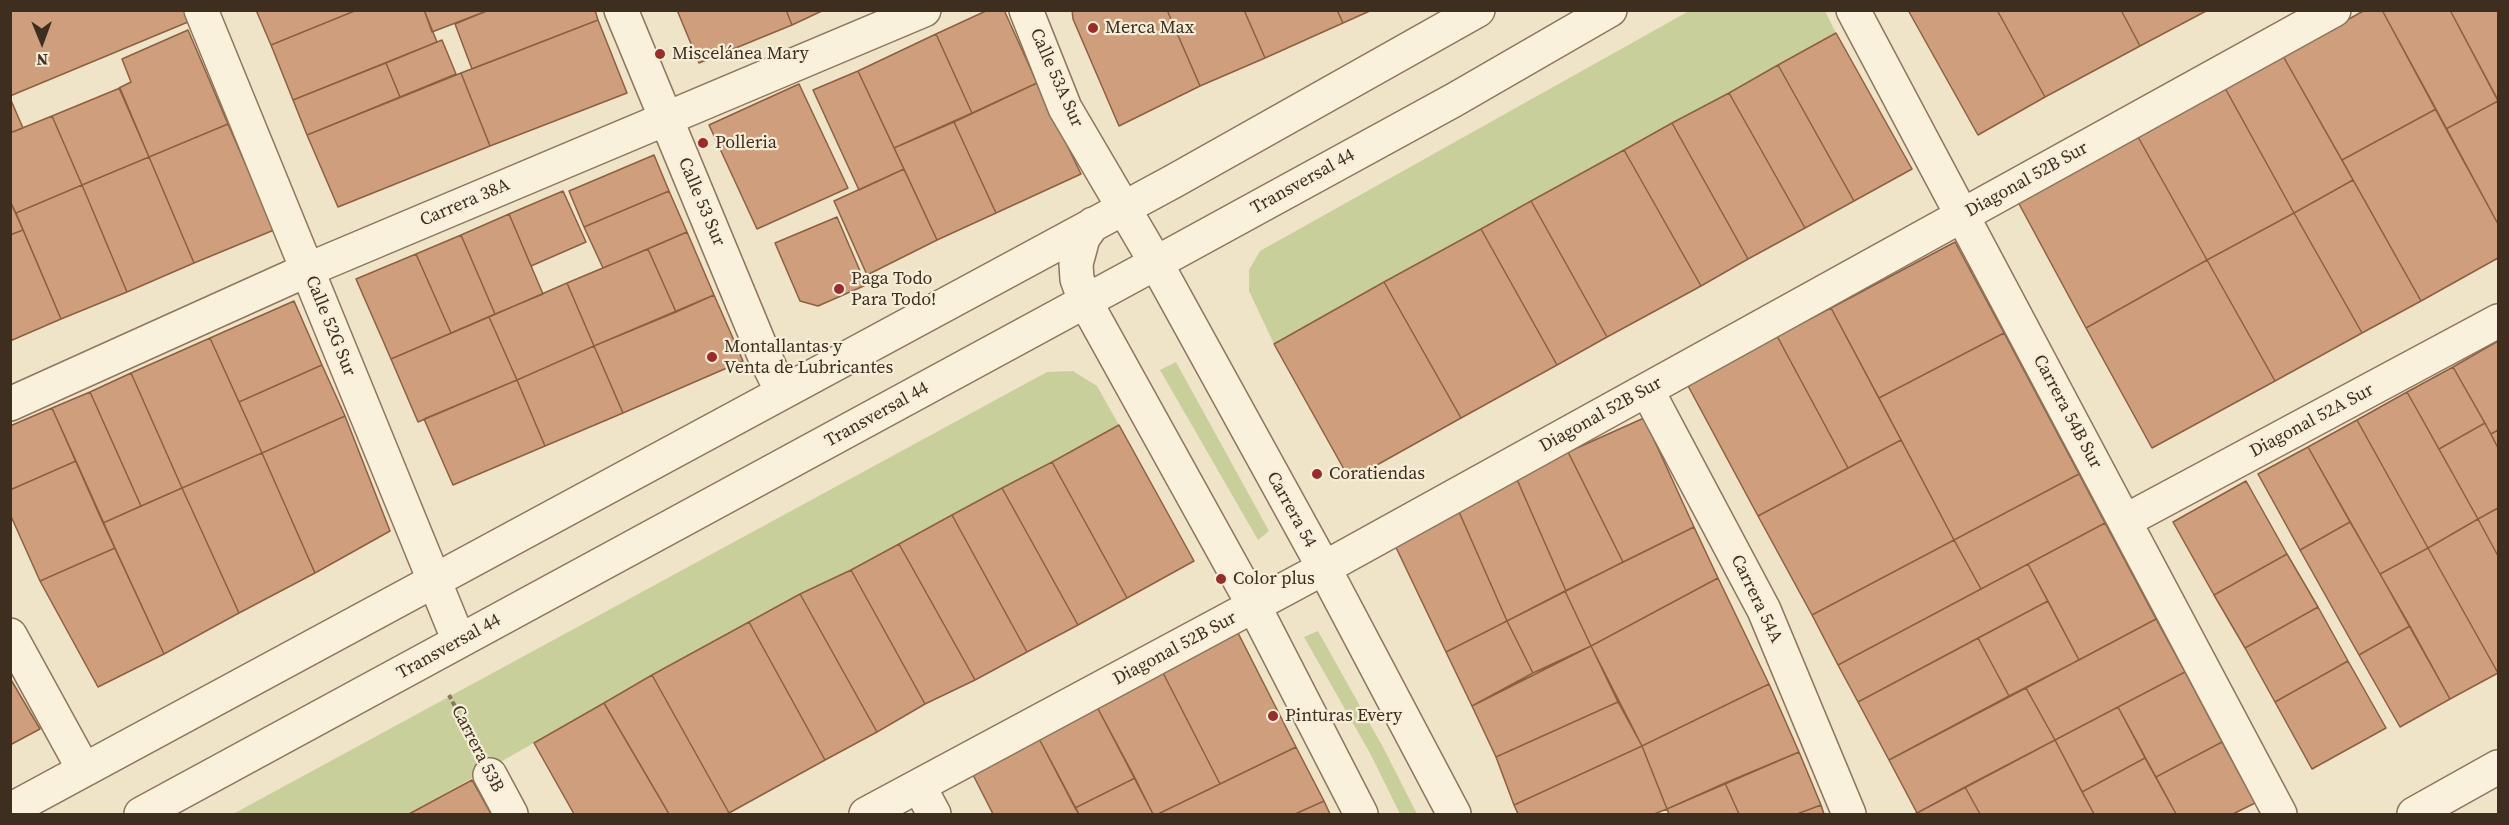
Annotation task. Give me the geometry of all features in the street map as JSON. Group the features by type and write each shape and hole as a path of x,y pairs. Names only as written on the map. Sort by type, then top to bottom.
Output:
{"street":[{"name":"Calle 52G Sur","path":"201,10 459,642"},
{"name":"Calle 53 Sur","path":"621,10 764,355 782,392"},
{"name":"Carrera 38A","path":"10,404 307,270 924,10"},
{"name":"Calle 53A Sur","path":"1026,10 1065,108 1124,207"},
{"name":"Transversal 44","path":"141,814 1454,100 1610,10"},
{"name":"Carrera 54B Sur","path":"1853,10 2280,814"},
{"name":"Diagonal 52B Sur","path":"866,814 926,800 1254,606 2334,10"},
{"path":"10,810 1124,207 1457,16"},
{"name":"Carrera 54","path":"1124,207 1324,568 1454,814"},
{"path":"1093,224 1083,238 1076,264 1077,279 1085,301 1254,606 1361,814"},
{"name":"Diagonal 52A Sur","path":"2125,521 2499,321"},
{"name":"Carrera 54A","path":"1647,390 1764,610 1849,814"},
{"path":"10,635 84,770"},
{"path":"2414,814 2499,767"},
{"name":"Carrera 53B","path":"490,775 511,814"}],"path":[{"name":"Carrera 53B","path":"448,694 490,775"}],"green space":[{"path":"1689,11 1825,11 1836,33 1274,344 1249,291 1249,270 1260,251"},
{"path":"1176,362 1269,531 1258,540 1160,370"},
{"path":"1073,371 1097,386 1119,425 604,703 409,814 233,814 1047,372"},
{"path":"1318,631 1384,749 1417,814 1400,814 1371,755 1304,637"}],"building":[{"path":"10,10 184,10 188,22 10,96"},
{"path":"256,10 357,10 271,45"},
{"path":"357,10 424,10 437,42 293,100 271,45"},
{"path":"424,10 489,10 432,32"},
{"path":"489,10 595,10 598,20 472,69 455,24"},
{"path":"677,10 786,10 792,25 699,63"},
{"path":"786,10 824,10 792,25"},
{"path":"988,10 1004,10 1037,83 972,113 936,34"},
{"path":"1072,10 1167,10 1200,86 1119,126 1073,19"},
{"path":"1167,10 1244,10 1265,58 1200,86"},
{"path":"1244,10 1337,10 1343,23 1265,58"},
{"path":"1337,10 1372,10 1343,23"},
{"path":"1908,10 1997,10 2045,97 1978,135"},
{"path":"1997,10 2121,10 2140,46 2045,97"},
{"path":"2121,10 2208,10 2140,46"},
{"path":"2365,10 2382,10 2436,109 2342,160 2283,56"},
{"path":"2382,10 2450,10 2498,101 2446,129"},
{"path":"2450,10 2498,10 2498,100"},
{"path":"598,20 627,93 490,146 461,73"},
{"path":"188,30 228,124 149,157 119,88 131,82 122,59"},
{"path":"1836,33 1912,169 1854,201 1778,65"},
{"path":"936,34 972,113 894,148 858,71"},
{"path":"442,40 456,74 400,97 386,63"},
{"path":"2283,56 2353,180 2294,213 2225,88"},
{"path":"386,63 400,97 307,135 293,100"},
{"path":"1778,65 1854,201 1805,228 1729,93"},
{"path":"858,71 904,169 859,190 813,90"},
{"path":"461,73 490,146 338,207 307,135"},
{"path":"1037,83 1081,174 996,213 954,122"},
{"path":"799,84 848,188 757,229 709,125"},
{"path":"120,88 149,157 82,185 52,116"},
{"path":"2225,88 2294,213 2207,260 2138,137"},
{"path":"1729,93 1805,228 1748,259 1672,123"},
{"path":"10,98 23,128 10,133"},
{"path":"2498,101 2498,224 2446,129"},
{"path":"2436,109 2498,224 2498,258 2421,301 2342,160"},
{"path":"52,116 82,185 16,213 10,201 10,133"},
{"path":"954,122 996,213 937,240 894,148"},
{"path":"1672,123 1748,259 1701,286 1624,150"},
{"path":"228,124 274,230 194,263 149,157"},
{"path":"2138,137 2207,260 2086,328 2018,202"},
{"path":"1624,150 1701,286 1607,337 1531,201"},
{"path":"654,155 669,191 584,227 569,191"},
{"path":"149,157 194,263 127,292 82,185"},
{"path":"904,169 937,240 867,275 834,201"},
{"path":"2353,180 2421,301 2362,333 2294,213"},
{"path":"82,185 127,292 61,319 16,213"},
{"path":"563,191 586,242 531,266 509,214"},
{"path":"669,191 687,232 603,268 584,227"},
{"path":"10,201 23,230 10,235"},
{"path":"1531,201 1607,337 1557,365 1481,229"},
{"path":"2294,213 2362,333 2275,381 2207,260"},
{"path":"509,214 543,294 495,314 461,235"},
{"path":"837,217 866,285 818,306 800,301 775,243"},
{"path":"1481,229 1557,365 1461,418 1384,282"},
{"path":"23,230 61,319 10,341 10,235"},
{"path":"687,232 714,295 676,312 648,249"},
{"path":"461,235 495,314 451,333 416,254"},
{"path":"1955,242 2004,333 1879,398 1831,308"},
{"path":"648,249 676,312 594,346 567,283"},
{"path":"416,254 451,333 391,359 356,279"},
{"path":"2207,260 2275,381 2152,448 2086,328"},
{"path":"1384,282 1461,418 1350,480 1274,344"},
{"path":"567,283 594,346 517,380 489,317"},
{"path":"714,295 743,361 623,413 594,346"},
{"path":"294,301 322,365 239,402 210,338"},
{"path":"1831,308 1901,440 1848,468 1777,336"},
{"path":"489,317 517,380 418,422 391,359"},
{"path":"2004,333 2079,474 1954,540 1879,398"},
{"path":"1777,336 1848,468 1758,516 1687,384"},
{"path":"210,338 262,453 182,488 131,373"},
{"path":"2498,341 2498,430 2491,434 2453,367"},
{"path":"594,346 623,413 545,446 517,380"},
{"path":"322,365 345,416 262,453 239,402"},
{"path":"2453,367 2485,423 2439,449 2407,392"},
{"path":"131,373 182,488 141,506 90,392"},
{"path":"517,380 545,446 453,485 424,419"},
{"path":"90,392 141,506 103,523 52,408"},
{"path":"2407,392 2478,519 2428,548 2357,420"},
{"path":"52,408 76,461 10,490 10,426"},
{"path":"345,416 390,531 315,573 262,453"},
{"path":"1644,418 1694,527 1623,562 1568,452"},
{"path":"2357,420 2428,548 2380,574 2308,447"},
{"path":"2485,423 2498,448 2498,508 2478,519 2439,449"},
{"path":"1119,425 1194,561 1127,598 1052,462"},
{"path":"2498,430 2498,448 2491,434"},
{"path":"1901,440 1954,540 1812,615 1758,516"},
{"path":"2308,447 2350,522 2300,550 2258,474"},
{"path":"1568,452 1623,562 1566,591 1515,475"},
{"path":"262,453 315,573 239,613 182,488"},
{"path":"76,461 115,548 40,581 10,514 10,490"},
{"path":"1052,462 1127,598 1078,625 1002,488"},
{"path":"2079,474 2105,523 1981,589 1954,540"},
{"path":"1515,475 1566,591 1507,621 1456,505"},
{"path":"2246,481 2287,554 2214,595 2173,522"},
{"path":"182,488 239,613 164,654 103,523"},
{"path":"1002,488 1078,625 1027,652 952,515"},
{"path":"1456,505 1507,621 1446,652 1391,537"},
{"path":"2498,508 2498,556 2478,519"},
{"path":"952,515 1027,652 975,680 899,544"},
{"path":"2478,519 2498,556 2498,673 2428,548"},
{"path":"2350,522 2410,626 2359,655 2300,550"},
{"path":"2105,523 2156,619 2079,660 2028,564"},
{"path":"1694,527 1718,578 1591,646 1565,591"},
{"path":"1954,540 1981,589 1838,665 1812,615"},
{"path":"899,544 975,680 925,704 851,570"},
{"path":"115,548 164,654 98,687 40,581"},
{"path":"2428,548 2498,673 2450,699 2380,574"},
{"path":"2287,554 2318,607 2245,648 2214,595"},
{"path":"2028,564 2048,601 1858,702 1838,665"},
{"path":"851,570 925,704 877,732 800,594"},
{"path":"1718,578 1769,684 1642,746 1591,646"},
{"path":"1565,591 1591,646 1533,673 1507,621"},
{"path":"800,594 877,732 825,760 749,622"},
{"path":"2048,601 2079,660 2009,696 1978,638"},
{"path":"2318,607 2348,661 2275,702 2245,648"},
{"path":"2156,619 2185,672 2055,740 2026,688"},
{"path":"1507,621 1533,673 1472,706 1446,652"},
{"path":"749,622 825,760 729,813 652,675"},
{"path":"2410,626 2450,699 2400,727 2359,655"},
{"path":"1235,627 1296,747 1220,784 1161,669"},
{"path":"1978,638 2009,696 1889,760 1858,702"},
{"path":"1591,646 1618,702 1496,757 1472,706"},
{"path":"2348,661 2386,728 2312,769 2275,702"},
{"path":"1161,669 1220,784 1158,814 1153,814 1095,703"},
{"path":"2185,672 2222,742 2156,777 2118,707"},
{"path":"652,675 729,813 669,814 604,703"},
{"path":"10,678 40,729 10,745"},
{"path":"1769,684 1799,752 1667,809 1642,746"},
{"path":"2026,688 2055,740 1917,813 1889,760"},
{"path":"1618,702 1642,746 1514,805 1496,757"},
{"path":"604,703 669,814 574,814 534,743"},
{"path":"1095,703 1135,778 1075,808 1036,733"},
{"path":"2118,707 2145,758 2082,792 2055,740"},
{"path":"1036,733 1079,814 993,814 969,767"},
{"path":"2055,740 2094,814 1980,814 1965,787"},
{"path":"2222,742 2255,803 2233,814 2176,814 2156,777"},
{"path":"1642,746 1667,809 1654,814 1518,814 1514,805"},
{"path":"1296,747 1324,801 1295,814 1158,814"},
{"path":"1799,752 1821,805 1797,814 1739,814 1725,783"},
{"path":"2145,758 2176,814 2094,814 2082,792"},
{"path":"1135,778 1153,814 1079,814 1075,808"},
{"path":"472,780 491,814 409,814"},
{"path":"1725,783 1739,814 1669,814 1667,809"},
{"path":"1965,787 1980,814 1914,814 1917,813"},
{"path":"1324,801 1330,814 1295,814"},
{"path":"1821,805 1824,814 1797,814"}],"place":[{"name":"Merca Max","path":"1093,28"},
{"name":"Miscelánea Mary","path":"660,54"},
{"name":"Polleria","path":"703,143"},
{"name":"Paga Todo Para Todo!","path":"839,289"},
{"name":"Montallantas y Venta de Lubricantes","path":"712,357"},
{"name":"Coratiendas","path":"1317,474"},
{"name":"Color plus","path":"1221,579"},
{"name":"Pinturas Every","path":"1273,716"}]}
